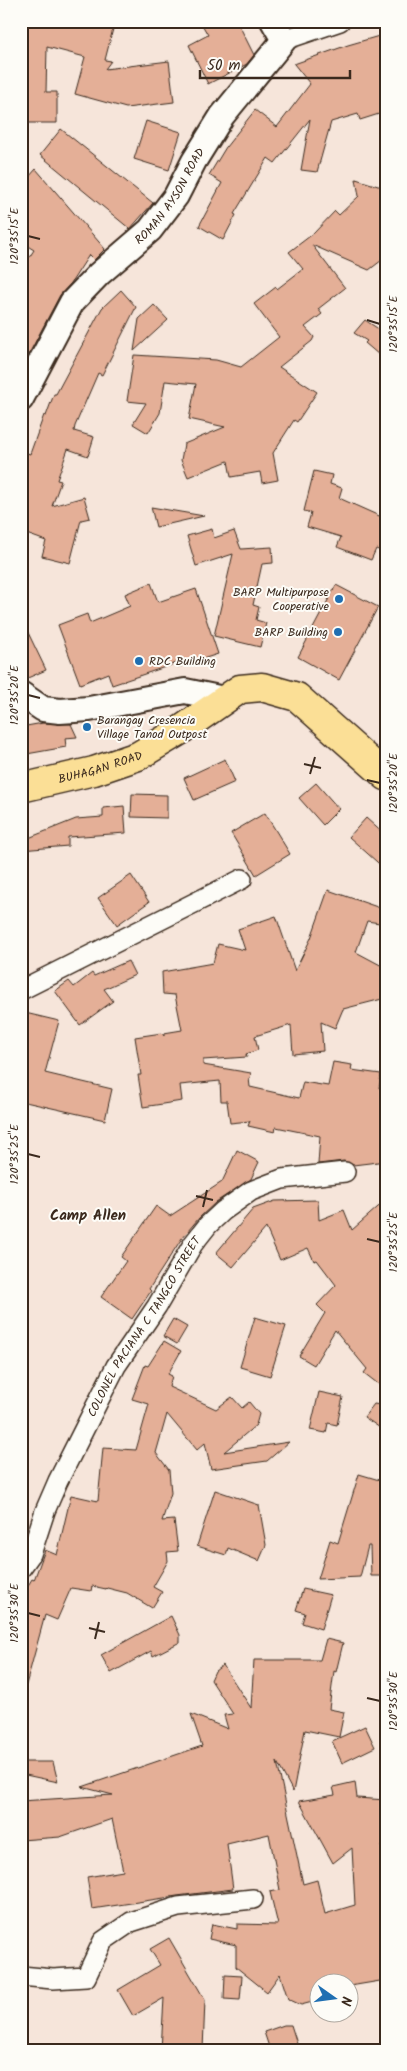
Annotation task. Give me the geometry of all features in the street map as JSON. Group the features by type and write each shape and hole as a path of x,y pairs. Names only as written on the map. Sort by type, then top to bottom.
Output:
{"main road":[{"name":"BUHAGAN ROAD","path":"26,789 94,771 138,756 178,732 224,698 240,689 262,687 297,697 386,776"}],"street":[{"name":"ROMAN AYSON ROAD","path":"21,399 72,302 99,274 150,230 176,196 194,161 278,30 340,21"},
{"path":"21,694 43,709 60,711 97,708 185,691 224,698"},
{"path":"21,990 242,880"},
{"name":"COLONEL PACIANA C TANGCO STREET","path":"21,1568 30,1554 58,1481 116,1366 157,1306 193,1244 208,1225 223,1211 251,1191 282,1179 345,1172"},
{"path":"21,1976 53,1979 86,1977 103,1941 131,1922 178,1908 253,1899"}],"building":[{"path":"21,21 115,21 105,60 111,61 105,69 169,61 174,102 126,108 75,94 85,57 47,47 46,92 57,92 57,123 21,123"},
{"path":"200,21 237,21 254,55 247,64 208,84 189,45 208,35"},
{"path":"386,34 386,90 382,113 360,120 358,114 331,122 317,172 301,170 310,119 275,163 268,158 234,214 236,215 223,240 199,226 222,183 209,175 226,147 255,110 277,127 310,84 294,64"},
{"path":"146,121 181,132 169,170 134,159"},
{"path":"61,129 153,203 130,229 40,155"},
{"path":"36,169 105,249 94,260 89,255 71,283 60,295 21,369 21,270 34,250 21,242 21,186"},
{"path":"356,179 378,186 386,186 386,257 369,270 312,245 345,288 318,309 322,314 305,327 314,337 312,341 279,367 317,392 297,422 294,420 273,453 278,480 262,483 260,472 231,477 228,461 188,477 181,460 184,444 225,427 189,419 196,384 165,381 160,413 148,433 133,424 146,403 127,401 134,355 216,360 241,367 279,337 254,304 303,269 289,252 314,233 335,211 339,215 359,196"},
{"path":"121,290 136,307 102,375 98,373 75,426 74,431 94,437 88,456 68,449 57,480 61,481 52,506 84,497 90,518 81,520 70,563 42,556 46,541 21,532 21,451 30,454 54,394 56,394 102,308"},
{"path":"154,305 168,320 134,351 139,319"},
{"path":"365,320 386,334 386,361 365,343 367,341 354,333"},
{"path":"314,471 332,475 330,484 342,488 339,498 386,519 386,553 376,549 371,560 337,547 341,537 307,527 311,513 304,511"},
{"path":"151,507 204,516 156,527"},
{"path":"212,529 214,538 234,531 241,549 272,547 273,563 262,564 253,605 259,607 256,620 266,623 260,647 214,636 233,554 196,566 187,536"},
{"path":"151,583 158,602 196,589 218,654 178,667 177,663 112,685 108,673 80,684 58,625 87,614 90,623 130,606 125,594"},
{"name":"BARP Building","path":"336,585 378,607 339,680 298,657"},
{"path":"21,618 46,670 23,680 21,680"},
{"path":"43,723 71,724 77,737 65,738 66,747 21,755 21,727"},
{"path":"225,759 235,782 194,800 184,778"},
{"path":"316,783 339,809 323,825 299,798"},
{"path":"132,794 167,795 167,818 131,817"},
{"path":"124,806 126,833 68,837 68,846 21,850 21,841 76,819 103,817 103,808"},
{"path":"265,813 290,854 256,875 231,833"},
{"path":"366,818 386,836 386,870 349,837"},
{"path":"131,875 149,902 117,925 98,898"},
{"path":"328,890 386,910 386,924 367,921 356,952 386,968 386,998 343,1009 335,1028 321,1022 323,1051 293,1054 291,1025 255,1036 258,1050 246,1054 247,1057 203,1060 203,1065 251,1073 249,1078 250,1087 299,1098 303,1082 328,1086 333,1062 352,1065 351,1070 381,1074 379,1088 386,1087 386,1161 353,1165 344,1161 318,1164 320,1136 276,1127 275,1132 248,1126 250,1121 230,1123 227,1101 221,1101 220,1081 180,1085 182,1101 143,1107 138,1075 141,1075 135,1037 162,1033 164,1036 164,1033 182,1030 175,995 163,994 162,972 213,963 218,944 245,950 238,929 276,916 295,971 311,938"},
{"path":"128,961 135,975 104,989 113,1001 80,1025 55,991 69,981 74,987 92,973 94,976"},
{"path":"21,1012 59,1021 45,1073 112,1089 105,1120 21,1101"},
{"path":"237,1150 259,1162 251,1179 216,1202 182,1238 132,1319 101,1297 126,1261 121,1257 156,1206 170,1216 222,1182"},
{"path":"318,1200 319,1220 344,1210 352,1230 386,1200 386,1390 364,1373 367,1369 335,1330 314,1365 299,1356 325,1313 317,1305 336,1285 317,1260 314,1261 308,1248 280,1260 266,1228 233,1267 216,1253 253,1209 275,1201"},
{"path":"255,1317 286,1326 270,1376 240,1367"},
{"path":"173,1319 187,1327 177,1344 163,1336"},
{"path":"164,1341 181,1351 168,1374 172,1376 169,1387 216,1409 232,1397 242,1408 249,1402 259,1414 256,1425 224,1452 289,1442 267,1461 211,1469 205,1443 197,1450 167,1414 156,1453 169,1470 171,1493 162,1521 174,1520 178,1551 167,1552 168,1561 153,1587 162,1592 152,1608 127,1593 107,1588 92,1586 91,1591 71,1588 57,1620 45,1615 26,1685 21,1684 21,1597 32,1579 34,1580 45,1550 57,1555 71,1495 98,1501 103,1448 136,1450 149,1404 132,1399 145,1365 148,1366"},
{"path":"319,1392 343,1397 337,1425 328,1423 326,1433 310,1430"},
{"path":"374,1404 386,1406 386,1432 364,1417"},
{"path":"359,1474 386,1482 386,1576 371,1576 370,1546 368,1546 360,1577 318,1579 330,1540 338,1543"},
{"path":"215,1490 259,1505 266,1545 259,1561 228,1548 226,1555 197,1546"},
{"path":"303,1589 331,1595 321,1629 302,1623 305,1613 296,1610"},
{"path":"171,1616 180,1635 180,1642 153,1656 151,1651 111,1673 101,1655"},
{"path":"326,1639 343,1643 336,1672 334,1671 329,1709 344,1712 339,1737 305,1730 293,1792 277,1762 303,1884 317,1880 325,1914 355,1905 352,1848 333,1863 299,1801 335,1795 333,1787 355,1782 357,1798 386,1800 386,1847 382,1846 386,1914 386,1980 360,1984 360,1974 310,1974 310,2003 301,2005 288,1999 280,1974 267,1992 236,1967 236,1945 209,1939 212,1924 237,1929 237,1924 278,1925 270,1892 280,1890 269,1834 227,1844 233,1889 92,1909 87,1877 123,1871 112,1819 60,1837 21,1840 21,1801 113,1795 82,1787 202,1746 191,1714 228,1729 224,1715 233,1714 211,1680 215,1671 223,1665 251,1708 254,1660 320,1660"},
{"path":"365,1726 375,1747 342,1763 332,1741"},
{"path":"21,1762 53,1762 58,1782 21,1774"},
{"path":"169,1938 205,2000 203,2050 161,2050 164,1998 133,2016 118,1990 160,1965 150,1949"},
{"path":"225,1975 242,1976 240,2000 224,1999"},
{"path":"284,2025 291,2025 299,2050 270,2050 264,2032"}],"place":[{"name":"BARP Multipurpose Cooperative","path":"339,599"},
{"name":"BARP Building","path":"338,632"},
{"name":"RDC Building","path":"139,661"},
{"name":"Barangay Cresencia Village Tanod Outpost","path":"87,727"}],"district":[{"name":"Camp Allen","path":"88,1215"}]}
